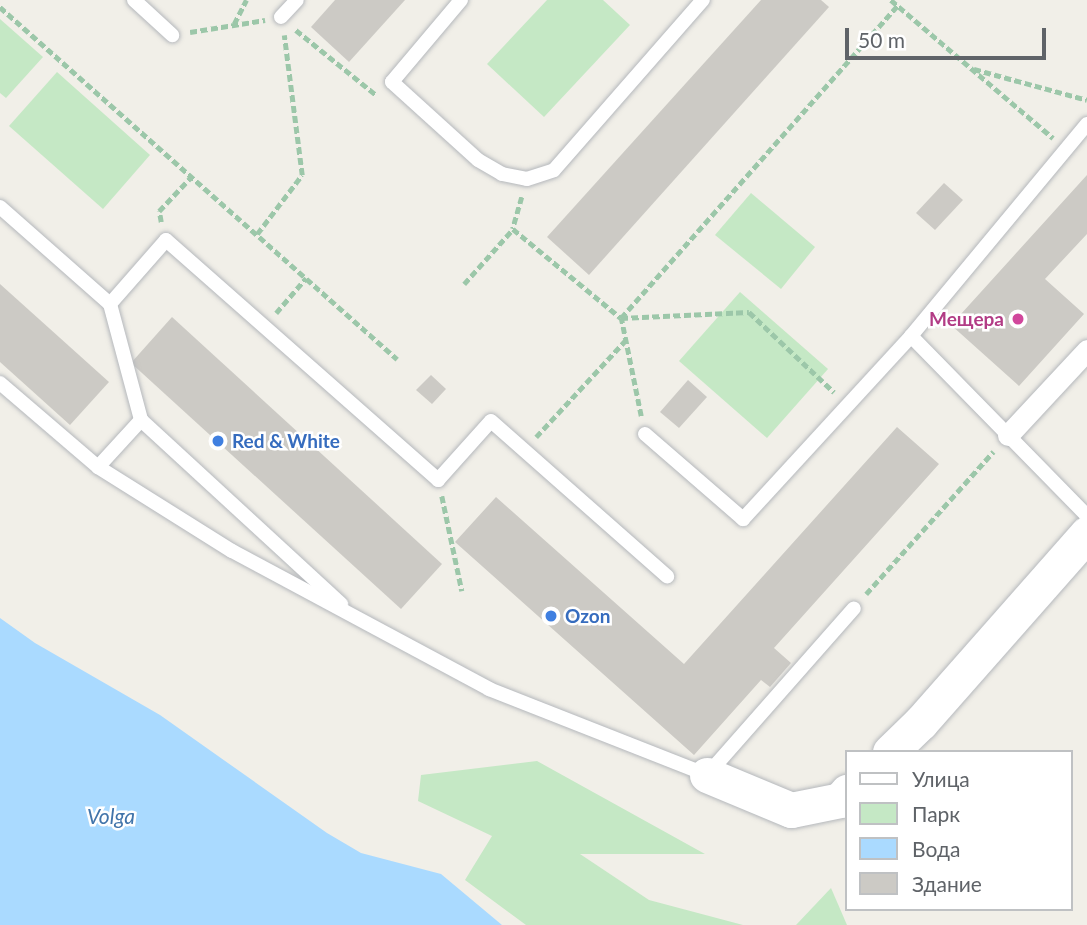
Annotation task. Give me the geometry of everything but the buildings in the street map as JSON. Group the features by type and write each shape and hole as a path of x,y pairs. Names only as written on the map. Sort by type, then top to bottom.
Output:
{"street":[{"path":"1008,435 1087,349"},
{"path":"892,750 921,722 1087,534"},
{"path":"707,775 791,810 839,800 846,793"}],"lane":[{"path":"134,0 172,35"},
{"path":"281,17 297,0"},
{"path":"461,0 392,82 478,160 502,174 527,178 554,170 703,0"},
{"path":"645,434 743,519 911,336 1087,124"},
{"path":"0,207 110,304 141,420 358,619"},
{"path":"110,304 166,240 438,480 491,421 667,576"},
{"path":"911,336 1087,516"},
{"path":"0,383 98,467 232,551 489,689 707,775 854,608"},
{"path":"98,467 141,420"}],"path":[{"path":"233,25 246,0"},
{"path":"891,0 1066,149"},
{"path":"621,318 897,6"},
{"path":"0,8 397,359"},
{"path":"172,35 281,17 374,95 392,82"},
{"path":"257,234 302,175 281,17"},
{"path":"970,68 1087,100"},
{"path":"166,240 159,211 191,177"},
{"path":"464,284 513,229 527,178"},
{"path":"513,229 621,318 645,434"},
{"path":"264,326 306,278"},
{"path":"621,318 749,312 848,404"},
{"path":"524,450 625,340"},
{"path":"854,608 1008,435"},
{"path":"438,480 462,591"}],"green space":[{"path":"547,0 603,0 630,25 544,117 487,64"},
{"path":"0,19 43,57 6,98 0,93"},
{"path":"57,72 150,155 103,209 9,126"},
{"path":"751,193 815,247 781,289 715,235"},
{"path":"740,292 828,369 767,438 679,361"},
{"path":"537,761 705,854 580,854 649,900 743,925 526,925 465,880 492,836 418,801 421,775"},
{"path":"831,888 847,925 796,925"}],"water":[{"name":"Volga","path":"0,618 35,643 160,715 327,833 361,853 441,874 502,925 0,925"}],"place":[{"name":"Мещера","path":"1018,319"},
{"name":"Red & White","path":"218,441"},
{"name":"Ozon","path":"551,616"}]}
